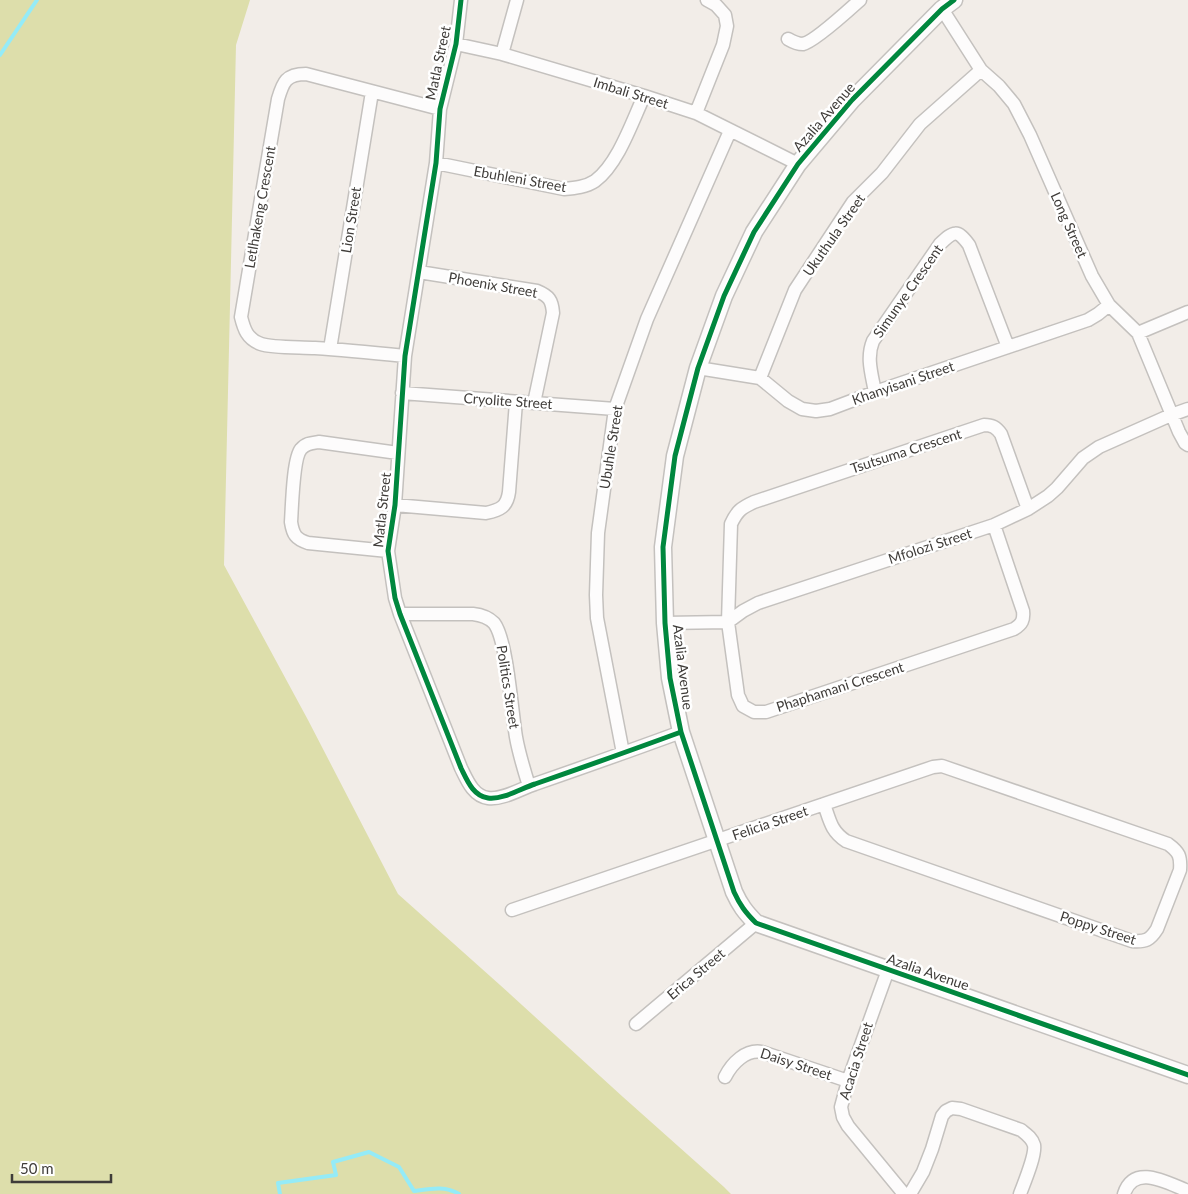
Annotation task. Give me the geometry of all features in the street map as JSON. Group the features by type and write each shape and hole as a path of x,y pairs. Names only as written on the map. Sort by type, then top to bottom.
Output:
{"street":[{"name":"Matla Street","path":"461,0 456,44 440,109 436,163 405,356 395,505 388,551 400,614 461,768 470,786 478,794 487,798 500,797 681,732"},
{"path":"502,54 517,0"},
{"path":"696,113 723,45 727,26 725,15 716,5 707,0"},
{"path":"788,39 797,44 805,44 860,0"},
{"name":"Long Street","path":"948,4 981,70 999,86 1014,104 1030,135 1092,276 1109,305 1138,333 1179,432 1188,445"},
{"name":"Azalia Avenue","path":"948,4 852,100 798,164 754,232 724,296 698,368 675,456 664,547 665,623 670,678 681,732 739,904 756,923 1188,1075"},
{"name":"Imbali Street","path":"456,44 502,54 696,113 798,164"},
{"name":"Ukuthula Street","path":"760,378 795,290 853,202 882,173 920,124 981,70"},
{"name":"Letlhakeng Crescent","path":"405,356 260,344 250,337 244,329 241,317 278,99 282,85 287,78 296,74 306,74 440,109"},
{"name":"Lion Street","path":"330,349 372,92"},
{"name":"Ebuhleni Street","path":"436,163 564,189 581,187 594,182 606,170 620,149 644,96"},
{"name":"Ubuhle Street","path":"623,753 597,618 596,594 598,533 614,409 648,319 730,131"},
{"name":"Simunye Crescent","path":"876,392 870,367 870,347 940,244 950,235 957,234 962,236 970,245 1008,347"},
{"name":"Phoenix Street","path":"419,272 537,291 546,295 552,303 553,313 534,403"},
{"name":"Khanyisani Street","path":"760,378 788,401 802,409 816,411 830,409 1088,320 1109,305"},
{"path":"1138,333 1188,312"},
{"path":"698,368 760,378"},
{"name":"Cryolite Street","path":"402,393 614,409"},
{"path":"395,505 486,513 497,511 503,506 508,500 510,492 516,402"},
{"name":"Mfolozi Street","path":"728,622 758,603 994,525 1028,509 1048,496 1083,458 1099,447 1188,409"},
{"name":"Tsutsuma Crescent","path":"736,514 742,507 754,502 991,425 997,428 1001,434 1028,509"},
{"path":"388,551 308,543 299,540 292,532 291,522 296,460 300,450 308,443 319,442 398,453"},
{"name":"Phaphamani Crescent","path":"736,514 731,524 728,622 738,695 743,706 754,712 766,712 1014,629 1020,625 1024,618 1023,611 994,525"},
{"name":"Politics Street","path":"400,614 473,614 485,616 495,624 504,652 519,754 529,786"},
{"path":"665,623 728,622"},
{"name":"Felicia Street","path":"512,910 933,767 942,766"},
{"name":"Poppy Street","path":"824,804 834,830 846,841 1132,941 1142,942 1152,937 1157,929 1180,870 1181,859 1176,850 1168,844 942,766"},
{"name":"Erica Street","path":"636,1024 756,923"},
{"name":"Acacia Street","path":"888,970 848,1081 841,1107 843,1117 848,1126 904,1194"},
{"name":"Daisy Street","path":"725,1077 729,1069 746,1053 756,1051 848,1081"},
{"path":"910,1194 923,1172 942,1116 952,1108 961,1109 1021,1130 1029,1136 1034,1145 1033,1155 1020,1194"},
{"path":"1124,1194 1131,1181 1140,1177 1151,1178 1188,1191"}],"green space":[{"path":"0,0 250,0 236,45 224,565 308,720 398,894 731,1194 0,1194"}],"waterway":[{"path":"0,55 37,0"},
{"path":"280,1194 278,1183 336,1175 333,1162 369,1152 399,1167 414,1191 448,1189 459,1194"}],"cycle path":[{"path":"461,0 456,44 440,109 436,163 405,356 395,505 388,551 395,598 461,768 474,791 483,797 506,796 681,732"},
{"path":"954,0 942,9 852,100 798,164 754,232 724,296 698,368 675,456 663,547 665,623 670,678 681,732 734,892 738,901 756,923 1188,1075"}]}
